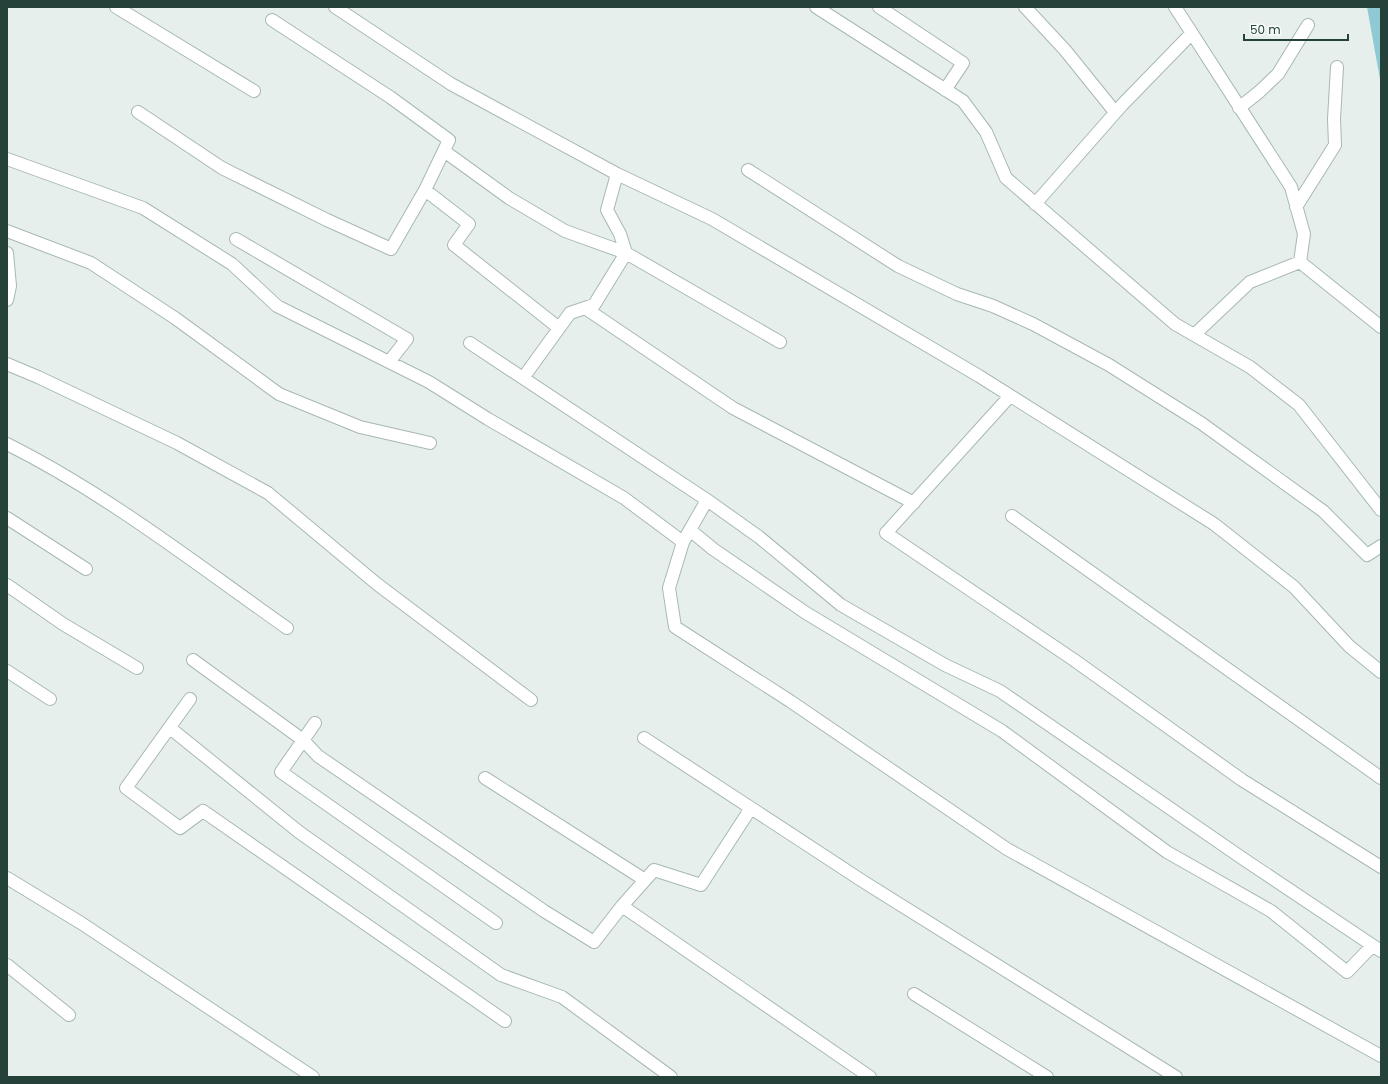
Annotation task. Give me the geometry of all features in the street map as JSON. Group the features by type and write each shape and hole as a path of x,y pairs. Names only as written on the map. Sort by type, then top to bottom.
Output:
{"street":[{"path":"116,7 254,91"},
{"path":"335,7 452,84 617,174 712,219 1010,396 1214,524 1294,588 1349,646 1381,672"},
{"path":"816,7 963,102 986,132 1006,178 1175,324 1250,367 1299,405 1381,510"},
{"path":"879,7 963,63 945,90"},
{"path":"1025,7 1065,50 1115,112"},
{"path":"1175,7 1291,187 1304,234 1300,262"},
{"path":"138,112 222,168 327,220 391,249 425,190 449,140 390,97 272,20"},
{"path":"1240,108 1278,74 1308,25"},
{"path":"1035,204 1115,112 1192,33"},
{"path":"1296,207 1335,145 1334,119 1337,67"},
{"path":"444,150 509,198 565,231 626,253 780,342"},
{"path":"7,159 143,208 232,264 277,306 429,382 488,419 624,498 683,542"},
{"path":"748,170 898,266 957,294 993,306 1033,324 1109,365 1201,423 1323,511 1367,555 1381,546"},
{"path":"523,378 570,313 594,305 626,253 620,234 607,210 617,174"},
{"path":"425,190 469,224 454,245 559,328"},
{"path":"7,231 91,263 175,318 279,394 360,427 430,443"},
{"path":"236,239 406,339 389,362"},
{"path":"7,253 10,286 7,300"},
{"path":"1194,335 1250,282 1300,262"},
{"path":"1300,262 1381,327"},
{"path":"585,308 733,408 868,477 914,503"},
{"path":"470,343 707,500 759,537 841,605 945,665 1000,691 1242,858 1377,948 1347,972 1271,911 1167,852 1002,731 806,613 713,549 690,530"},
{"path":"7,364 38,376 177,443 268,493 377,584 531,700"},
{"path":"1010,396 886,533 1074,660 1242,780 1381,867"},
{"path":"7,444 46,464 128,516 287,628"},
{"path":"707,500 683,542 669,588 675,627 790,701 1007,849 1381,1056"},
{"path":"1012,516 1381,778"},
{"path":"7,518 86,569"},
{"path":"7,585 63,624 137,668"},
{"path":"193,660 303,740 318,756 544,911 594,942 622,906 654,870 701,885 751,808"},
{"path":"7,671 50,700"},
{"path":"190,699 126,788 180,828 203,811 505,1021"},
{"path":"315,723 281,772 496,923"},
{"path":"170,728 299,832 501,975 562,997 671,1077"},
{"path":"644,738 884,895 1176,1077"},
{"path":"485,778 645,880"},
{"path":"7,878 81,923 313,1077"},
{"path":"622,906 870,1077"},
{"path":"7,965 69,1016"},
{"path":"914,994 1046,1077"}],"water":[{"path":"1367,7 1381,7 1381,85"}]}
